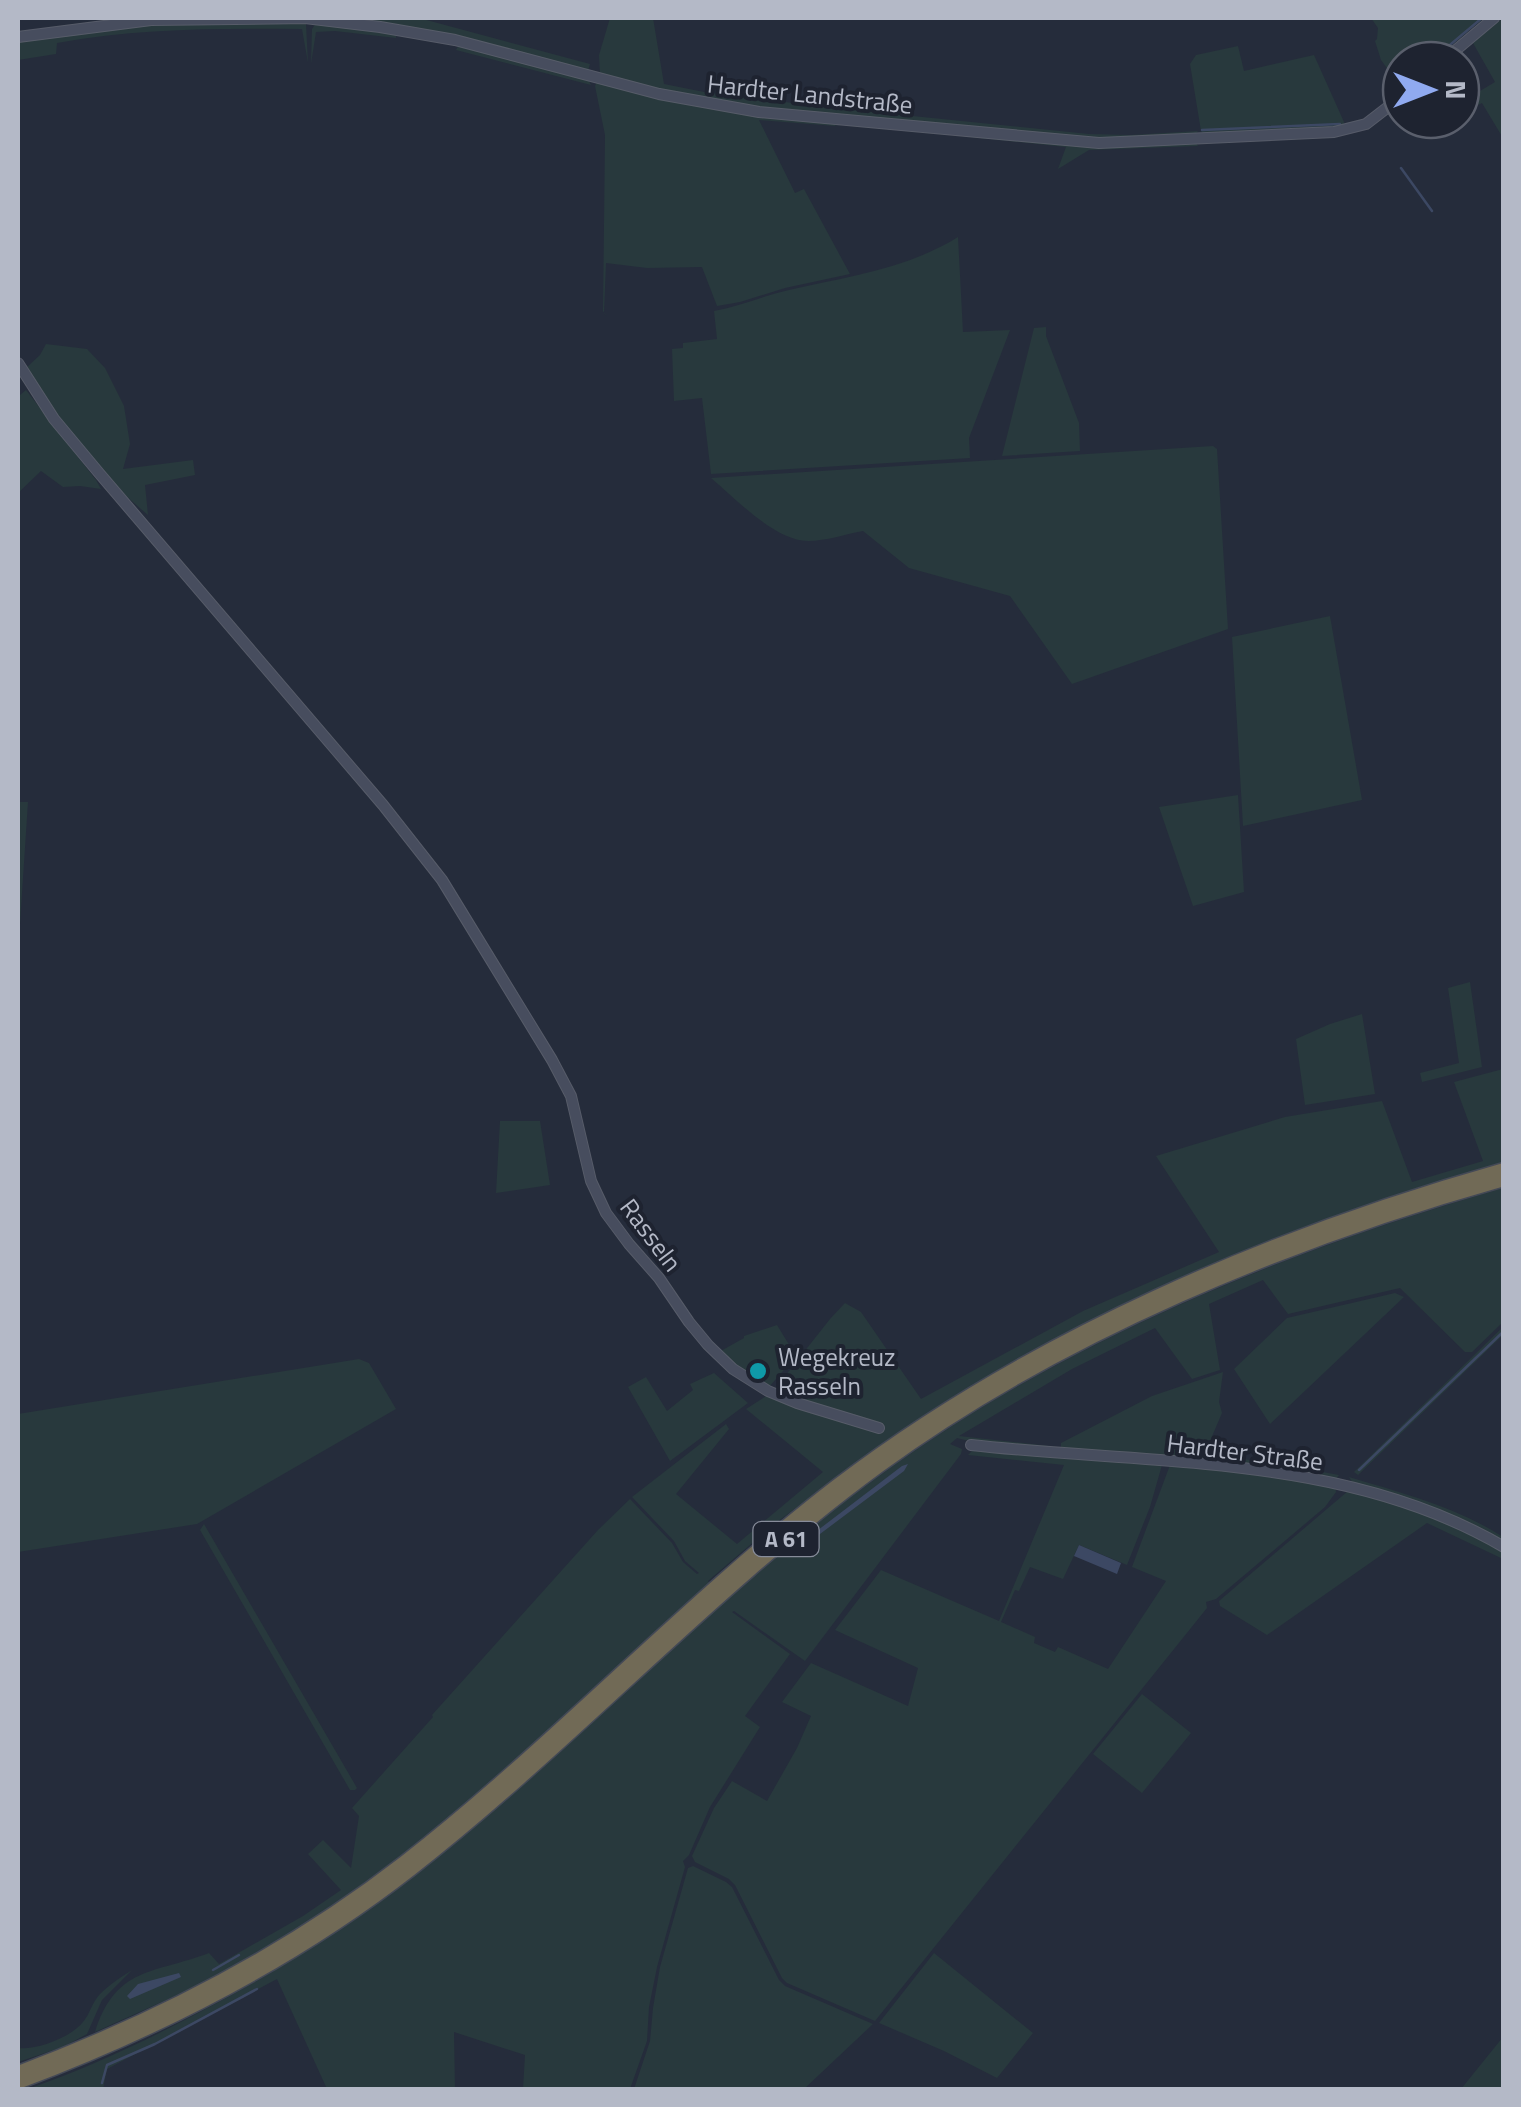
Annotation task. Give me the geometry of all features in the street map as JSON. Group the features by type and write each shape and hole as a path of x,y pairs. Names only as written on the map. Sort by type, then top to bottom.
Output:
{"highway":[{"name":"A 61","path":"18,2069 140,2023 231,1976 373,1885 488,1792 764,1543 879,1454 960,1401 1063,1342 1182,1285 1368,1212 1504,1169"},
{"name":"A 61","path":"18,2083 89,2056 197,2006 348,1916 495,1800 803,1524 884,1463 1004,1386 1095,1337 1233,1275 1358,1227 1504,1180"}],"main road":[{"name":"Hardter Landstraße","path":"18,34 120,18"},
{"name":"Hardter Landstraße","path":"18,34 151,20 308,18 455,40 660,94 760,112 1099,144 1314,134 1350,130 1381,115"},
{"path":"1468,40 1494,18"},
{"name":"Rasseln","path":"18,364 54,419 418,847 464,913 572,1096 591,1181 606,1213 708,1346 733,1369 768,1391 879,1428"},
{"name":"Hardter Straße","path":"970,1445 1222,1466 1342,1484 1422,1508 1504,1547"}],"shaded area":[{"path":"337,18 419,18 590,64 588,71"},
{"path":"610,18 653,18 664,84 704,92 1089,134 1198,131 1192,138 1088,140 695,98 600,75 599,55"},
{"path":"1371,18 1484,18 1458,40 1381,40 1381,60 1375,41 1378,28"},
{"path":"1504,18 1503,138 1481,104 1481,90 1495,82 1481,57 1481,40 1477,40"},
{"path":"156,22 306,24 308,63 302,29 118,34 57,43 56,54 18,60 18,39"},
{"path":"316,23 396,38 316,32 311,64 312,29"},
{"path":"459,45 588,79 591,85 456,50"},
{"path":"1238,46 1244,71 1314,55 1344,122 1343,128 1205,137 1190,64 1196,55"},
{"path":"597,82 684,104 756,115 1031,140 1198,146 1089,150 1058,169 1066,147 838,123 835,126 759,120 795,193 804,189 850,274 717,306 702,267 647,268 606,263 604,313 605,135"},
{"path":"958,237 963,332 1010,330 969,438 970,458 711,474 702,398 674,401 672,349 683,348 683,343 717,339 714,311 897,264"},
{"path":"1046,327 1079,423 1080,451 1002,456 1034,328"},
{"path":"46,344 87,349 105,368 124,406 130,444 123,469 193,460 195,475 145,485 148,515 97,464 26,368"},
{"path":"26,390 101,489 63,487 41,471 18,493 18,402"},
{"path":"1213,446 1217,449 1228,629 1072,684 1010,596 909,568 863,531 815,541 782,534 711,478"},
{"path":"1330,616 1362,800 1243,826 1232,637"},
{"path":"1238,795 1244,892 1193,906 1159,807"},
{"path":"18,802 28,802 18,954"},
{"path":"1470,982 1482,1067 1422,1082 1420,1073 1459,1063 1448,988"},
{"path":"1362,1014 1375,1094 1305,1105 1296,1039"},
{"path":"1503,1069 1503,1162 1408,1192 1133,1301 1034,1350 888,1440 777,1522 708,1581 722,1599 820,1520 922,1446 992,1401 1114,1336 1306,1253 1503,1188 1503,1322 1472,1352 1465,1352 1400,1288 1288,1314 1263,1280 1209,1304 1220,1370 1192,1379 1155,1328 1072,1369 959,1436 1049,1446 1041,1449 957,1438 950,1444 962,1449 961,1454 805,1661 732,1612 790,1654 745,1716 760,1727 710,1807 683,1861 685,1867 649,2007 647,2041 630,2089 523,2089 525,2055 454,2032 455,2089 327,2089 277,1979 107,2069 103,2089 25,2090 152,2036 274,1971 263,1949 202,1984 95,2032 114,1995 139,1976 209,1953 219,1964 341,1890 308,1854 323,1840 351,1868 359,1816 352,1808 598,1530 630,1499 672,1543 683,1562 699,1573 632,1497 726,1424 729,1429 676,1494 737,1544 823,1472 746,1409 768,1395 882,1426 774,1390 845,1303 861,1312 921,1399 1083,1311 1219,1252 1156,1156 1285,1117 1382,1101 1412,1182 1483,1161 1454,1082"},
{"path":"500,1121 540,1121 550,1185 496,1193"},
{"path":"1395,1293 1404,1297 1270,1424 1234,1369 1287,1318"},
{"path":"777,1325 796,1356 769,1387 719,1352 744,1336"},
{"path":"1503,1327 1503,1335 1358,1475 1354,1472"},
{"path":"359,1359 369,1363 396,1409 197,1524 18,1552 18,1414"},
{"path":"1223,1372 1219,1402 1222,1413 1204,1455 1339,1475 1335,1480 1202,1459 1055,1451 1061,1443 1152,1396"},
{"path":"714,1373 748,1403 670,1461 628,1387 646,1377 667,1411 693,1390 690,1384"},
{"path":"972,1451 1162,1465 1127,1565 1079,1545 1063,1579 1030,1567 1001,1622 1035,1637 1034,1643 1055,1652 1058,1647 1108,1669 1166,1581 1132,1567 1170,1465 1208,1467 1335,1487 1336,1492 1325,1507 1216,1599 1206,1602 1207,1608 875,2021 787,1983 735,1885 695,1862 692,1856 714,1808 732,1781 767,1801 811,1716 782,1702 811,1663 908,1706 918,1668 835,1630 881,1570 999,1621 1064,1465 968,1455"},
{"path":"1349,1477 1448,1509 1485,1526 1503,1537 1503,1542 1450,1515 1354,1485"},
{"path":"1348,1491 1446,1523 1503,1551 1503,1559 1427,1523 1267,1635 1220,1606 1219,1601"},
{"path":"204,1524 355,1790 350,1790 200,1530"},
{"path":"1142,1694 1191,1733 1142,1793 1093,1754"},
{"path":"693,1866 732,1887 785,1986 873,2024 804,2089 634,2089 650,2041 660,1967 688,1868"},
{"path":"934,1953 1033,2033 997,2078 879,2023"},
{"path":"132,1970 102,2000 87,2034 63,2047 18,2062 18,2048 43,2045 70,2033 83,2022 100,1994"},
{"path":"1503,2037 1503,2089 1461,2089"}],"water":[{"path":"908,1464 904,1471 812,1540 801,1543 902,1466"},
{"path":"1079,1545 1121,1563 1117,1574 1074,1556"},
{"path":"179,1973 181,1977 130,1999 127,1996 138,1984"}],"waterway":[{"path":"1456,40 1482,18"},
{"path":"1202,130 1340,124"},
{"path":"1401,168 1432,211"},
{"path":"1359,1470 1504,1331"},
{"path":"213,1970 239,1955"},
{"path":"102,2083 107,2065 257,1989"}],"place":[{"name":"Wegekreuz Rasseln","path":"758,1371"}]}
